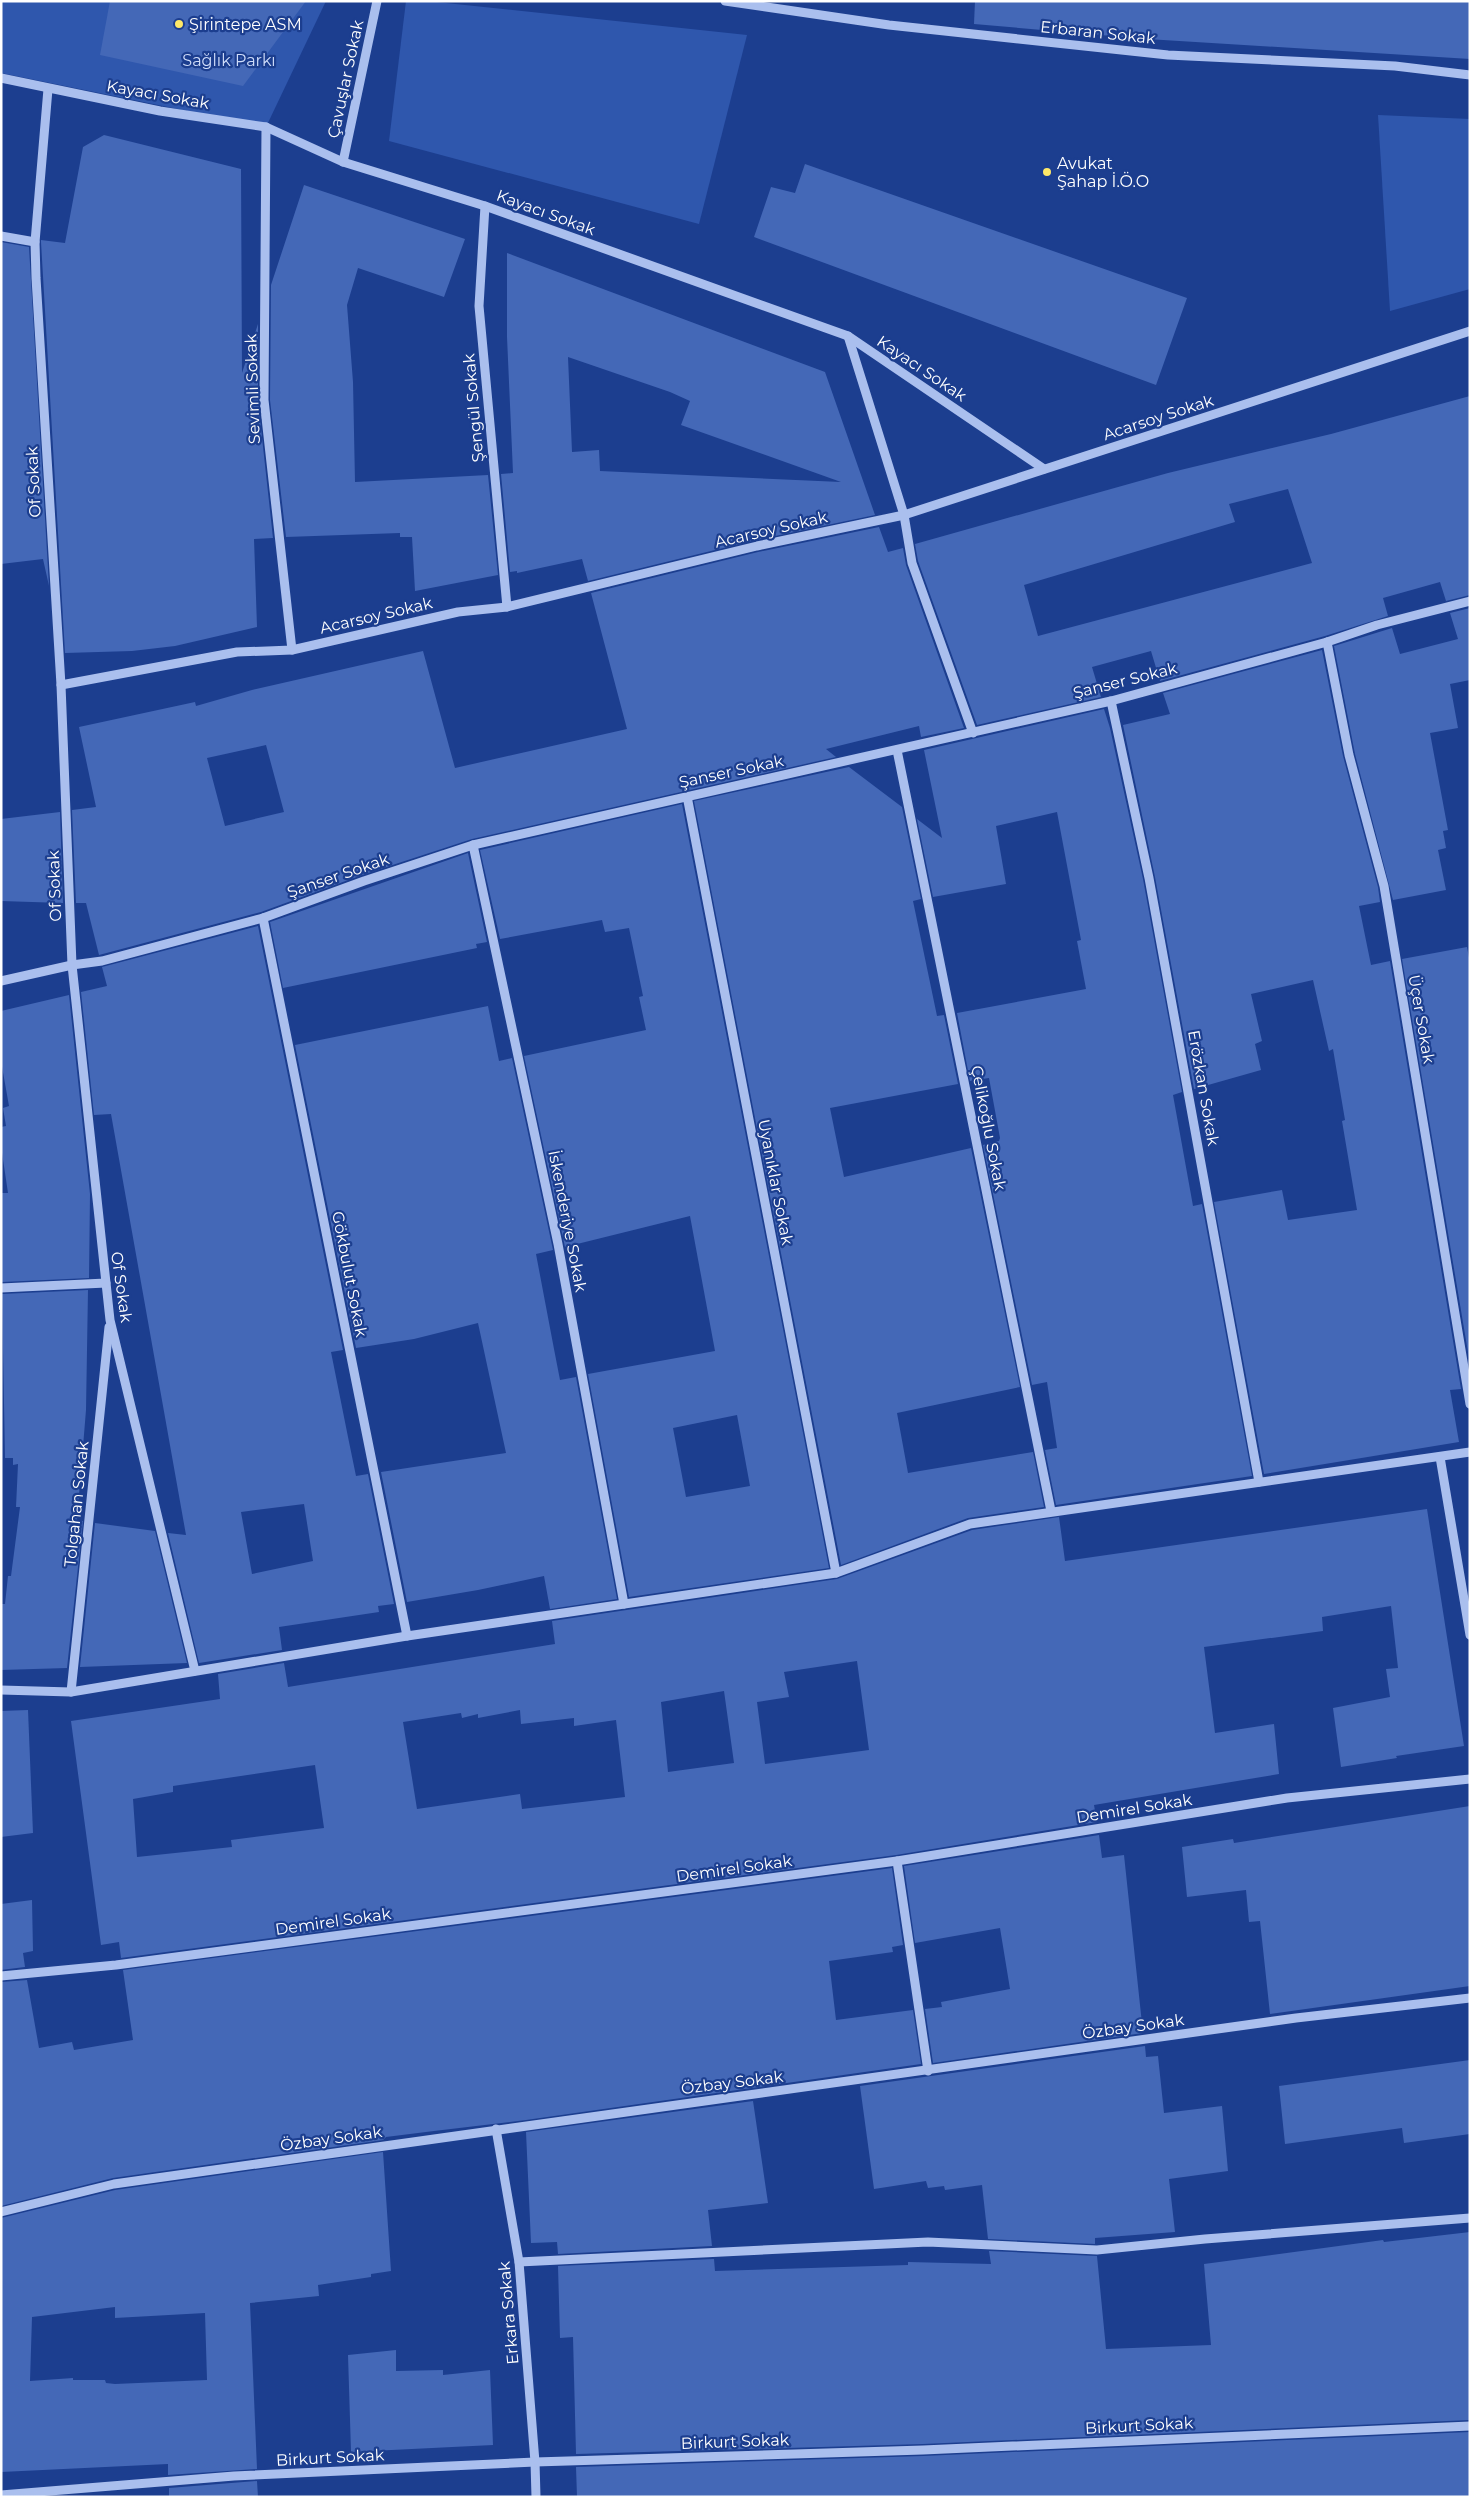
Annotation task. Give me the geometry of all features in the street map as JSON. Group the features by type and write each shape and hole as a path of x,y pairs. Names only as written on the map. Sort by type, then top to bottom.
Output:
{"street":[{"name":"Çavuşlar Sokak","path":"343,162 377,1"},
{"name":"Erbaran Sokak","path":"725,1 889,25 1168,55 1395,66 1470,75"},
{"name":"Kayacı Sokak","path":"1,78 160,111 266,127 343,162 485,206 848,336 1044,468"},
{"name":"Of Sokak","path":"48,89 36,242 61,685 72,965 110,1320 195,1671"},
{"name":"Sevimli Sokak","path":"266,127 264,400 292,650"},
{"name":"Şengül Sokak","path":"485,206 479,306 508,607"},
{"path":"1,236 36,242"},
{"name":"Acarsoy Sokak","path":"61,685 237,652 292,650 458,612 508,607 757,546 904,515 1470,331"},
{"path":"848,336 904,515 912,563 972,733"},
{"name":"Şanser Sokak","path":"1,981 72,965 102,961 263,918 364,881 473,845 1111,701 1327,642 1377,625 1470,601"},
{"name":"Üçer Sokak","path":"1327,642 1350,755 1384,886 1470,1404"},
{"name":"Erözkan Sokak","path":"1111,701 1151,887 1259,1482"},
{"name":"Çelikoğlu Sokak","path":"897,750 1051,1511"},
{"name":"Uyanıklar Sokak","path":"687,796 836,1573"},
{"name":"İskenderiye Sokak","path":"473,845 558,1244 624,1604"},
{"name":"Gökbulut Sokak","path":"263,918 407,1636"},
{"path":"1,1288 106,1283"},
{"name":"Tolgahan Sokak","path":"71,1692 110,1320"},
{"path":"1,1690 71,1692 407,1636 836,1573 970,1524 1470,1452"},
{"path":"1440,1457 1470,1635"},
{"name":"Demirel Sokak","path":"1,1976 116,1965 897,1861 1287,1798 1470,1779"},
{"path":"897,1861 928,2070"},
{"name":"Özbay Sokak","path":"1,2212 114,2184 1296,2018 1470,1998"},
{"name":"Erkara Sokak","path":"496,2129 519,2262 535,2462 536,2497"},
{"path":"519,2262 928,2242 1097,2250 1205,2239 1470,2218"},
{"name":"Birkurt Sokak","path":"1,2495 234,2476 535,2462 923,2450 1470,2426"}],"green space":[{"name":"Sağlık Parkı","path":"1,1 326,1 266,127 1,73"},
{"path":"406,1 427,1 747,35 699,224 389,141"},
{"path":"1378,115 1470,119 1470,289 1390,311"}],"building":[{"name":"Şirintepe ASM","path":"110,1 306,1 243,86 100,55"},
{"path":"975,1 1470,1 1470,59 1147,39 974,24"},
{"path":"104,135 241,169 242,373 258,324 258,401 273,538 254,539 257,627 175,646 132,651 65,653 41,240 65,243 83,147"},
{"path":"805,164 1187,298 1156,385 754,237 771,187 795,193"},
{"path":"304,185 465,239 444,297 358,268 347,305 353,382 355,482 488,475 498,575 415,591 412,537 400,537 400,533 286,537 270,400 271,285"},
{"path":"1,242 29,247 49,586 43,559 1,564"},
{"path":"507,253 825,372 875,515 756,540 588,581 582,559 517,573 517,571 510,572 501,474 513,473 507,337","holes":["568,357 670,392 690,401 681,425 841,482 600,471 599,450 572,452"]},
{"path":"1470,396 1470,595 1446,601 1440,582 1383,598 1388,616 1325,636 1160,681 1151,651 1092,667 1101,697 977,725 918,561 915,544 1168,473 1331,434","holes":["1288,489 1312,563 1038,636 1024,585 1235,522 1229,504"]},
{"path":"879,527 888,552 903,548 906,565 964,728 921,737 919,726 826,749 836,757 472,839 362,875 261,912 99,955 86,903 76,903 72,810 96,807 79,727 195,702 196,706 252,690 423,651 455,768 627,729 591,593 758,552","holes":["266,745 284,812 225,826 207,758"]},
{"path":"1470,608 1470,680 1450,684 1458,728 1430,733 1448,830 1443,831 1446,848 1438,850 1446,890 1393,900 1355,754 1334,646 1392,628 1400,654 1458,639 1450,613"},
{"path":"1322,650 1343,756 1378,887 1380,902 1359,906 1371,965 1390,961 1461,1389 1450,1390 1459,1442 1264,1474 1214,1202 1282,1190 1288,1220 1357,1210 1342,1121 1345,1120 1333,1049 1329,1051 1313,980 1251,994 1262,1041 1255,1044 1261,1070 1194,1089 1155,877 1123,725 1170,714 1163,693"},
{"path":"1104,709 1110,728 1143,879 1182,1092 1173,1095 1193,1206 1202,1204 1252,1476 1056,1505 1045,1450 1057,1448 1047,1382 1032,1385 983,1145 999,1141 1000,1138 989,1078 970,1081 957,1013 1086,989 1077,941 1081,940 1057,812 996,826 1006,884 933,897 917,819 942,838 924,750"},
{"path":"849,767 902,807 921,899 913,901 937,1016 944,1015 958,1084 830,1108 844,1177 971,1148 1020,1387 897,1413 908,1473 1033,1452 1044,1507 968,1518 841,1565 694,801"},
{"path":"682,804 829,1568 629,1597 588,1374 715,1351 690,1216 565,1247 524,1056 646,1030 639,997 643,996 629,928 605,932 602,920 500,939 480,850","holes":["737,1415 750,1486 686,1497 673,1428"]},
{"path":"60,812 63,903 1,901 1,819"},
{"path":"468,853 487,942 476,944 477,948 283,988 270,922"},
{"path":"258,926 343,1350 331,1352 348,1437 356,1476 368,1474 394,1604 378,1606 379,1612 279,1627 282,1650 199,1663 168,1533 186,1535 111,1114 94,1115 81,992 107,986 102,967","holes":["304,1504 313,1561 252,1574 241,1512"]},
{"path":"1467,947 1470,963 1470,1364 1402,959"},
{"path":"69,995 90,1194 89,1278 2,1282 1,1193 8,1193 1,1146 1,1127 6,1126 3,1108 9,1106 1,1061 1,1011"},
{"path":"488,1006 499,1061 512,1058 553,1250 536,1254 560,1380 576,1377 617,1599 550,1609 544,1576 407,1602 381,1472 506,1453 478,1323 414,1339 356,1348 295,1045"},
{"path":"88,1290 86,1410 77,1520 83,1521 67,1668 1,1670 1,1604 5,1604 8,1576 11,1576 20,1507 16,1507 18,1464 13,1465 13,1458 5,1458 2,1294"},
{"path":"1427,1509 1464,1746 1396,1756 1397,1758 1341,1767 1333,1708 1390,1697 1386,1669 1398,1668 1391,1606 1322,1617 1323,1631 1204,1647 1215,1733 1274,1724 1279,1774 1094,1805 1097,1822 896,1855 121,1958 119,1942 101,1945 71,1721 220,1699 218,1674 284,1663 288,1687 555,1644 552,1621 837,1579 972,1530 1059,1517 1065,1561","holes":["857,1661 869,1750 765,1764 757,1702 789,1697 784,1672","724,1691 734,1763 668,1772 661,1702","520,1710 521,1724 574,1718 574,1726 616,1720 625,1797 522,1809 520,1794 417,1809 403,1722 461,1713 462,1718 478,1714 478,1718","315,1765 324,1828 231,1840 232,1847 137,1857 133,1799 173,1792 173,1786"]},
{"path":"95,1523 155,1531 187,1663 80,1667"},
{"path":"28,1710 33,1833 1,1837 1,1711"},
{"path":"1470,1806 1470,1986 1270,2014 1260,1921 1249,1922 1246,1890 1187,1897 1182,1847 1233,1839 1234,1843"},
{"path":"1099,1835 1102,1858 1124,1855 1143,2033 933,2063 925,2009 942,2007 941,2002 1010,1989 1000,1928 915,1943 904,1866"},
{"path":"892,1868 903,1945 892,1947 893,1952 829,1961 836,2020 913,2010 921,2064 526,2120 386,2137 383,2140 113,2178 1,2206 1,1982 27,1980 39,2048 72,2042 74,2050 133,2040 123,1970"},
{"path":"32,1900 33,1951 23,1953 25,1967 1,1970 1,1904"},
{"path":"1145,2046 1146,2057 1158,2056 1164,2113 1222,2106 1228,2171 1169,2179 1175,2232 1095,2238 1095,2244 988,2239 982,2185 945,2190 944,2186 928,2188 926,2181 874,2189 860,2086"},
{"path":"1470,2060 1470,2134 1404,2143 1402,2128 1285,2144 1279,2086"},
{"path":"753,2101 768,2203 708,2210 712,2246 558,2254 557,2242 531,2243 526,2132"},
{"path":"383,2152 391,2271 371,2274 371,2277 318,2285 319,2296 250,2303 257,2469 168,2475 168,2464 1,2472 1,2218 115,2190","holes":["115,2307 115,2318 205,2313 207,2380 115,2384 106,2383 105,2380 73,2380 73,2378 30,2381 32,2317"]},
{"path":"1470,2232 1470,2420 923,2444 576,2454 573,2337 560,2338 558,2266 714,2259 715,2271 908,2265 908,2262 991,2264 989,2251 1097,2256 1106,2349 1211,2345 1204,2264 1383,2240 1384,2242"},
{"path":"396,2350 396,2371 443,2370 443,2375 490,2370 493,2445 351,2452 348,2355"},
{"path":"1470,2432 1470,2497 577,2497 576,2467 923,2456"},
{"path":"257,2481 258,2497 169,2497 169,2488"}],"place":[{"name":"Şirintepe ASM","path":"179,24"},
{"name":"Avukat Şahap İ.Ö.O","path":"1047,172"}]}
